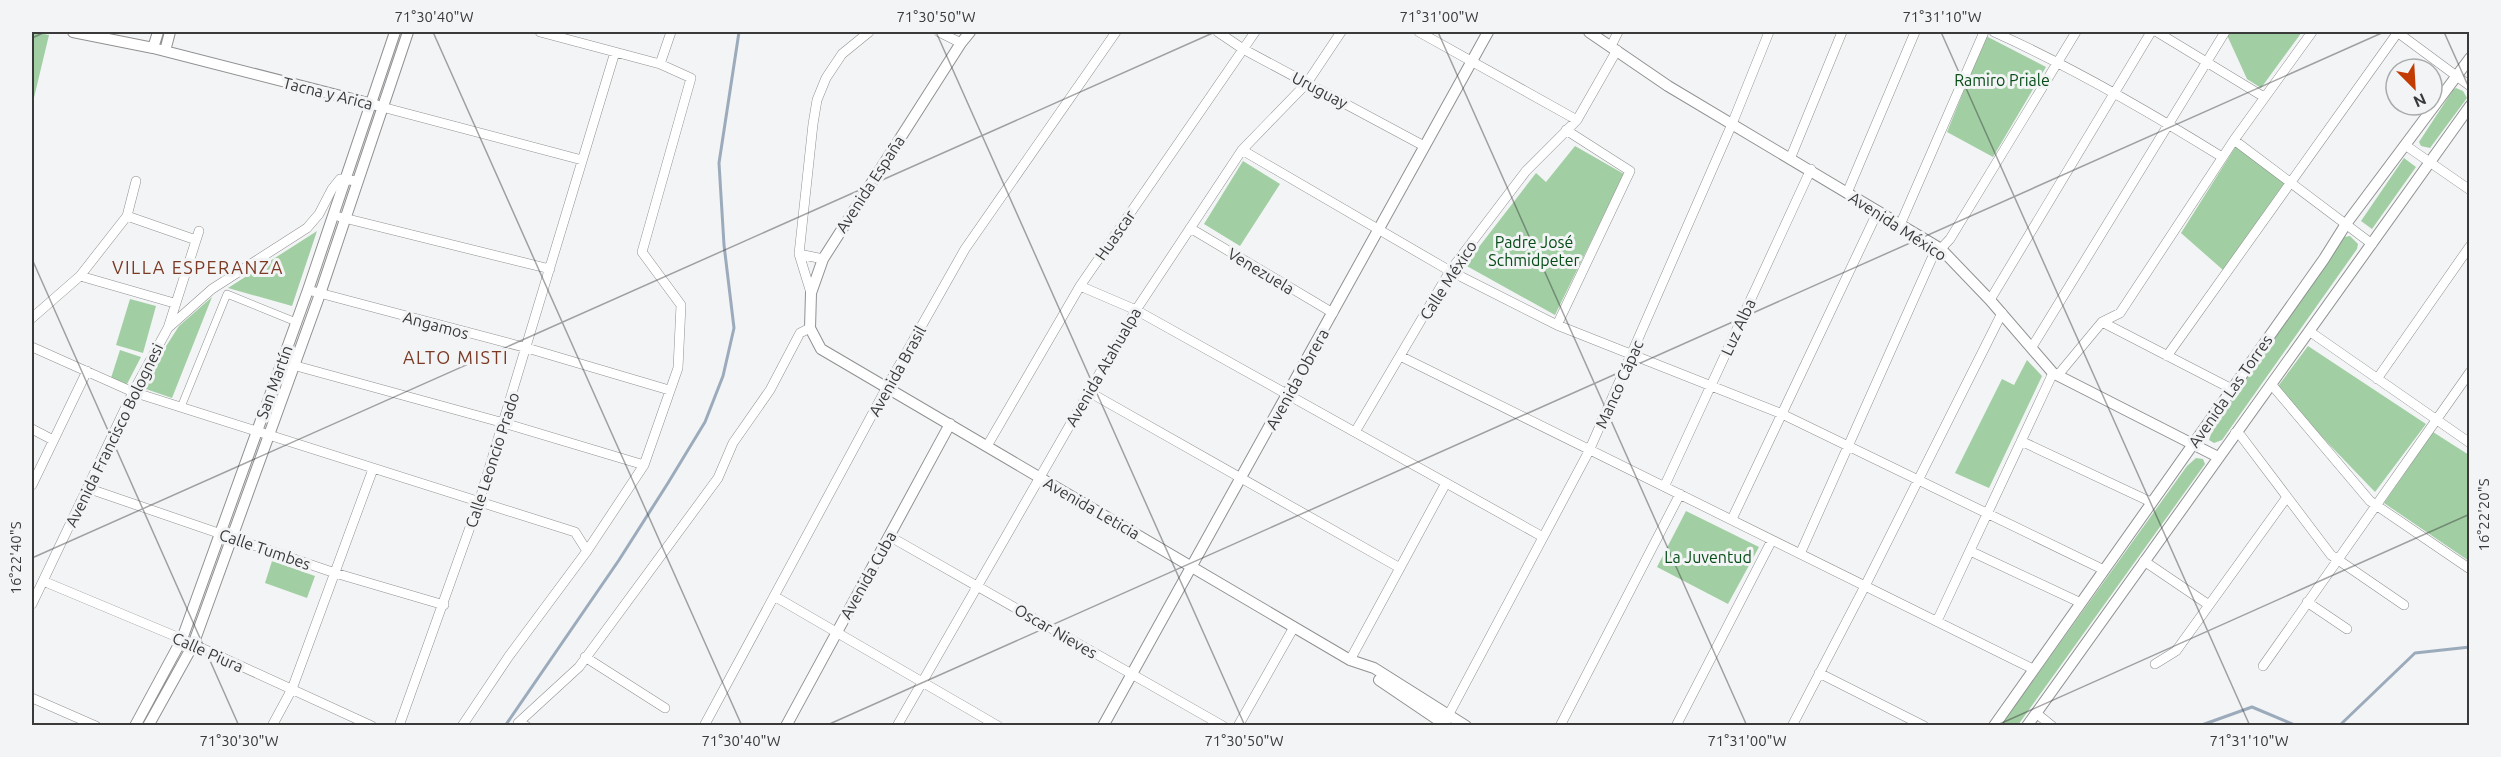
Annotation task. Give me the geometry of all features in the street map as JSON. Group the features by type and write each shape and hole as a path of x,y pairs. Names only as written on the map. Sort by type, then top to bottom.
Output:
{"street":[{"name":"Tacna y Arica","path":"73,32 165,51 582,160"},
{"path":"153,48 158,32"},
{"path":"165,51 170,32"},
{"name":"San Martín","path":"148,726 193,645 320,294 357,181 395,32"},
{"name":"San Martín","path":"135,726 182,639 308,290 345,178 408,32"},
{"path":"462,726 509,656 587,551 644,465 678,368 681,305 642,252 691,78 660,64 540,32"},
{"path":"660,64 671,32"},
{"path":"812,293 799,254 817,100 826,78 842,54 870,32"},
{"path":"939,32 961,43"},
{"name":"Avenida España","path":"810,328 812,293 823,259 970,32"},
{"name":"Avenida Brasil","path":"704,726 887,387 965,249 1116,32"},
{"name":"Uruguay","path":"1218,32 1243,49 1424,146"},
{"name":"Huascar","path":"987,446 1080,285 1254,32"},
{"name":"Avenida Atahualpa","path":"897,726 1136,310 1242,150 1307,83 1341,32"},
{"path":"1419,32 1577,120"},
{"name":"Avenida Obrera","path":"1103,726 1488,32"},
{"name":"Avenida México","path":"1589,32 1668,86 1790,159 1811,169 1941,249 2056,374 2218,457"},
{"name":"Calle México","path":"1355,432 1449,271 1526,171 1577,120 1614,48 1618,32"},
{"name":"Manco Cápac","path":"1443,722 1589,451 1732,124 1768,32"},
{"path":"1790,159 1842,32"},
{"path":"1847,193 1915,32"},
{"path":"1900,225 1984,32"},
{"path":"1994,32 2058,61 2116,93 2170,124 2222,158"},
{"path":"1800,554 1932,258 1950,239 2076,32"},
{"path":"1990,300 2151,32"},
{"path":"2157,32 2264,98"},
{"path":"2032,346 2225,32"},
{"path":"1937,621 2021,441 2056,374 2102,322 2120,313 2234,140 2312,32"},
{"path":"2168,356 2398,32 2469,86"},
{"name":"Calle Leoncio Prado","path":"399,726 479,502 615,52"},
{"name":"Avenida Las Torres","path":"1994,726 2102,569 2324,259 2346,224 2469,58"},
{"name":"Avenida Las Torres","path":"2027,726 2469,106"},
{"path":"1557,325 1630,171 1566,130"},
{"path":"2234,140 2372,244"},
{"path":"2405,145 2469,190"},
{"path":"1242,150 1449,271 1557,325 1782,414 2102,569"},
{"name":"Luz Alba","path":"1665,485 1811,169"},
{"path":"345,178 357,181"},
{"name":"Avenida Francisco Bolognesi","path":"32,604 38,584 133,392 168,328 212,289 307,228 319,214 337,182 345,178"},
{"path":"32,318 80,276 127,216 136,182"},
{"path":"1732,519 1878,210"},
{"path":"332,215 550,268"},
{"path":"127,216 197,235 168,328"},
{"name":"Venezuela","path":"1190,228 1333,314"},
{"path":"2377,379 2469,246"},
{"path":"799,254 823,259"},
{"path":"80,276 174,303"},
{"path":"1080,285 1136,310 1543,537"},
{"name":"Angamos","path":"308,290 527,348 669,390"},
{"path":"181,407 227,294 296,322"},
{"path":"1792,726 2002,313"},
{"path":"2102,322 2230,388"},
{"path":"526,726 519,723 579,667 718,478 733,443 770,390 800,333 810,328"},
{"name":"Avenida Leticia","path":"810,328 821,349 1350,660 1374,668 1443,722 1466,726"},
{"path":"2308,331 2469,443"},
{"path":"32,347 133,392 575,532 587,551"},
{"path":"1400,356 1589,451 1665,485 2033,669"},
{"path":"281,362 504,423 644,465"},
{"path":"32,485 87,371"},
{"path":"2263,666 2469,372"},
{"path":"2271,384 2376,505 2469,569"},
{"path":"1089,392 1400,568"},
{"name":"Avenida Cuba","path":"786,726 950,424"},
{"path":"32,429 53,440"},
{"path":"2235,433 2331,555 2404,605"},
{"path":"2021,441 2151,502"},
{"path":"272,726 292,689 373,469"},
{"path":"1350,660 1446,483"},
{"name":"Calle Tumbes","path":"87,488 334,573 444,605"},
{"path":"1560,726 1680,494"},
{"path":"2155,664 2176,651 2287,497"},
{"name":"Oscar Nieves","path":"889,536 1223,726"},
{"path":"1676,726 1772,540"},
{"path":"1970,551 2079,602"},
{"path":"2144,561 2209,605"},
{"name":"Calle Piura","path":"38,584 182,639 372,726"},
{"path":"774,596 998,726"},
{"path":"2307,602 2347,628"},
{"path":"1238,726 1294,627"},
{"path":"585,657 665,708"},
{"path":"1820,673 1924,726"},
{"path":"162,675 174,680"},
{"path":"32,698 96,726"},
{"path":"2036,713 2052,726"}],"green space":[{"path":"32,32 49,35 32,106"},
{"path":"2227,32 2302,32 2261,88 2247,79"},
{"name":"Ramiro Priale","path":"1986,36 2046,67 1993,157 1947,132"},
{"path":"2456,88 2463,91 2467,98 2430,148 2421,146 2419,142 2435,117 2444,117 2444,104"},
{"name":"Padre José Schmidpeter","path":"1575,146 1624,174 1555,315 1465,265 1536,173 1546,182"},
{"path":"2236,146 2286,185 2223,270 2181,233"},
{"path":"2404,158 2416,167 2372,229 2361,221"},
{"path":"1243,161 1280,184 1240,246 1204,224"},
{"path":"317,231 292,306 228,288"},
{"path":"2350,236 2358,244 2357,249 2222,440 2214,443 2209,440 2215,422 2344,237"},
{"path":"212,297 172,398 140,387 179,326"},
{"path":"130,299 156,306 143,353 116,345"},
{"path":"2308,346 2426,424 2375,492 2276,389"},
{"path":"120,350 141,357 127,384 111,378"},
{"path":"2027,360 2042,376 1989,488 1955,473 2002,379 2014,385"},
{"path":"2433,432 2469,455 2469,561 2384,503"},
{"path":"2196,458 2203,459 2205,464 2018,725 2001,725 2187,466"},
{"name":"La Juventud","path":"1686,511 1759,547 1728,604 1657,567"},
{"path":"272,561 315,576 307,598 265,583"}],"waterway":[{"path":"505,726 619,560 668,483 705,422 723,376 734,328 724,245 719,163 739,32"},
{"path":"2339,726 2415,653 2470,647"},
{"path":"2199,726 2252,707 2297,726"}],"district":[{"name":"VILLA ESPERANZA","path":"198,267"},
{"name":"ALTO MISTI","path":"456,357"}]}
